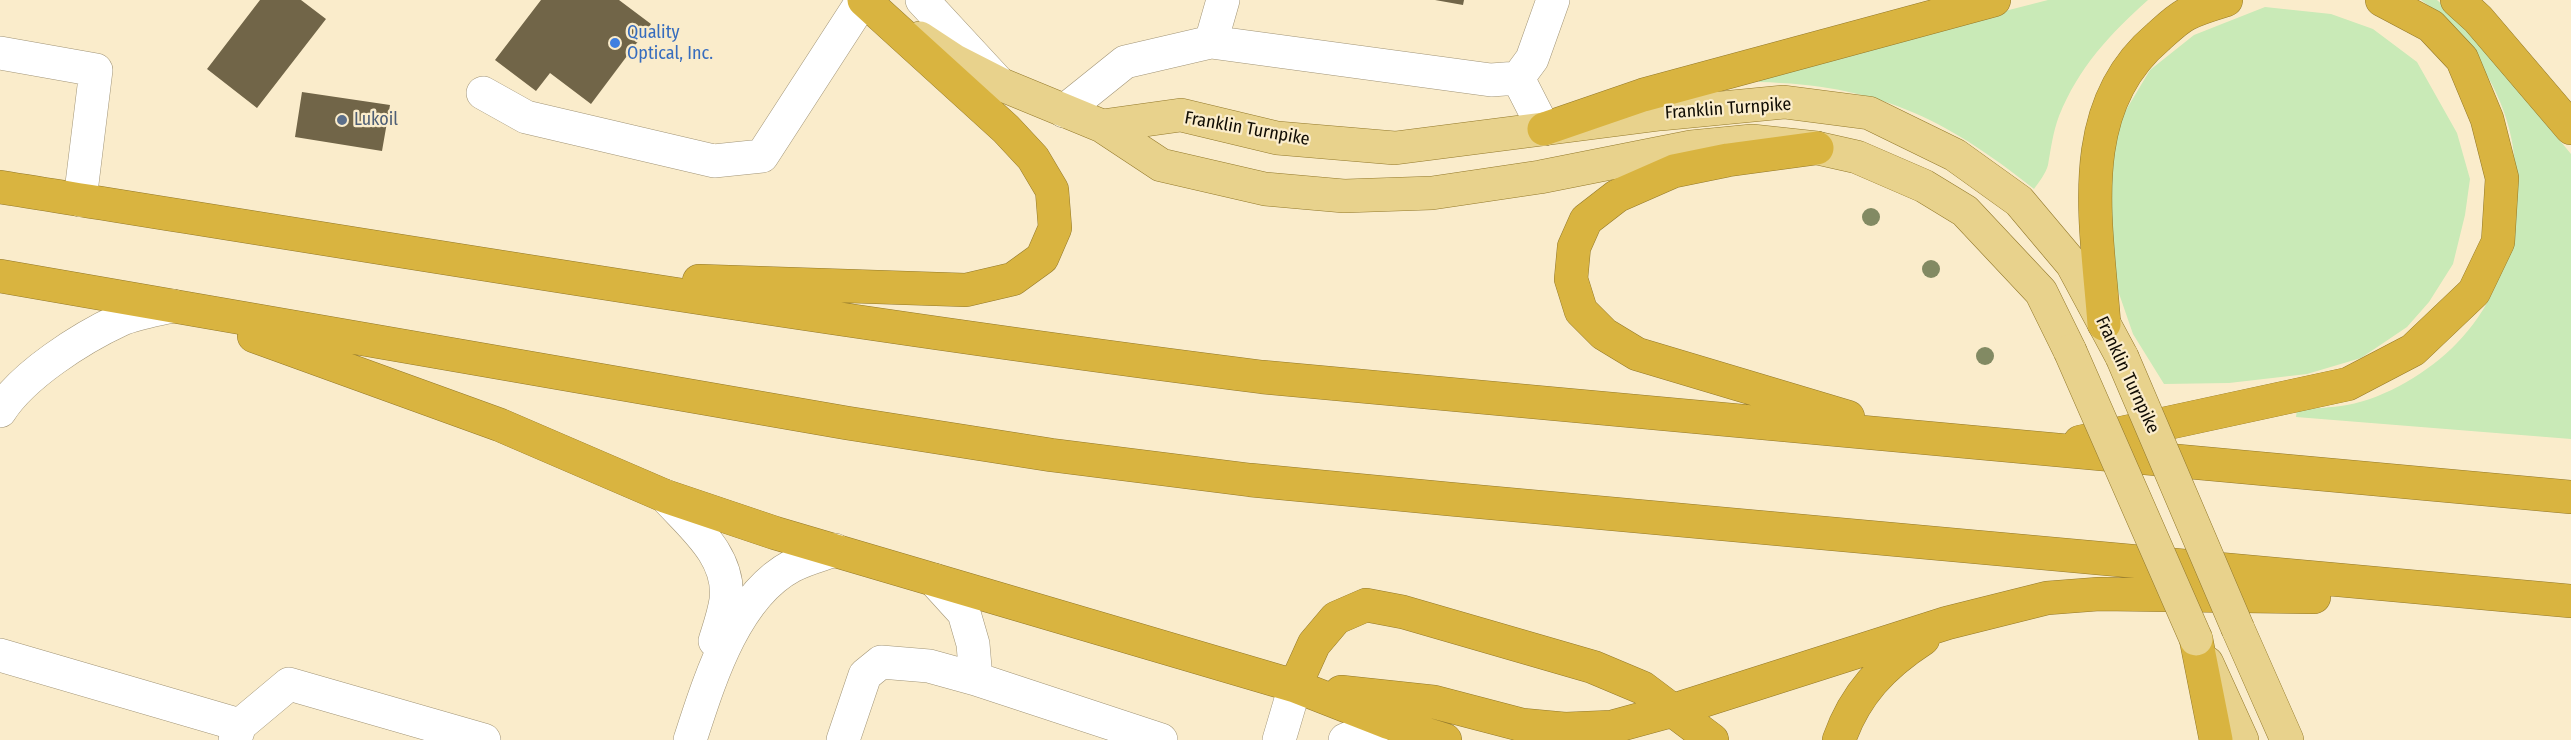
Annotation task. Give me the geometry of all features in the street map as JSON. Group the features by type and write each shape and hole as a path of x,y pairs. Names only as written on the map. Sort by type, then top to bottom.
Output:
{"highway":[{"path":"537,275 966,290 1013,279 1042,258 1055,228 1052,190 1034,158 1006,129 864,0"},
{"path":"1544,129 1643,95 1994,0"},
{"path":"2104,324 2096,211 2096,150 2112,94 2145,48 2169,28 2186,14 2226,0"},
{"path":"2045,449 2348,384 2413,350 2474,292 2498,242 2502,178 2487,119 2462,59 2431,26 2382,0"},
{"path":"2457,0 2478,19 2571,128"},
{"path":"1817,148 1728,160 1674,171 1617,196 1586,220 1574,247 1571,279 1581,311 1604,334 1637,354 1919,438"},
{"path":"0,187 537,275 1066,352 1262,377 2571,496"},
{"path":"0,276 847,423 1051,455 1250,480 2571,601"},
{"path":"173,306 500,425 665,496 934,580 1295,686 1387,722 1445,740"},
{"path":"1295,686 1434,702 1522,725 1565,729 1612,727 1674,710 1947,623 2047,598 2099,594 2571,601"},
{"path":"1295,686 1314,644 1336,618 1366,605 1403,612 1593,667 1643,688 1712,740"},
{"path":"1839,740 1860,694 1897,656 1947,623"},
{"path":"2196,639 2216,740"}],"main road":[{"name":"Franklin Turnpike","path":"864,0 955,61 1000,84 1102,126 1161,165 1265,189 1344,196 1432,193 1540,177 1691,147 1752,141 1817,148 1857,157 1924,186 1965,210 2041,292 2070,351 2242,740"},
{"name":"Franklin Turnpike","path":"1102,126 1181,115 1277,138 1395,148 1784,102 1869,113 1954,155 2019,201 2072,264 2122,357 2238,630 2288,740"}],"street":[{"path":"483,93 525,117 714,161 762,156 864,0"},
{"path":"922,0 1000,84"},
{"path":"1211,42 1223,0"},
{"path":"1064,111 1125,62 1211,42 1491,80 1518,78 1532,59 1553,0"},
{"path":"0,53 96,69 80,200"},
{"path":"1518,78 1544,129"},
{"path":"0,411 10,395 31,375 71,350 121,320 173,306"},
{"path":"665,496 712,548 724,570 726,600 714,645 708,684 690,740"},
{"path":"708,684 756,592 792,566 835,550"},
{"path":"934,580 964,613 973,644 976,679"},
{"path":"0,654 238,732 290,684 484,740"},
{"path":"843,740 865,675 881,662 929,666 976,679 1161,740"},
{"path":"1279,740 1295,686"},
{"path":"1346,740 1387,722"}],"green space":[{"path":"2048,0 2148,0 2108,39 2076,82 2057,122 2047,168 2034,189 1970,142 1907,110 1874,98 1839,90 1759,82 1759,74"},
{"path":"2421,0 2437,0 2462,22 2571,154 2571,439 2296,417 2297,410 2362,402 2392,390 2420,374 2446,354 2468,331 2488,302 2497,281 2515,186 2514,153 2509,128 2501,103 2475,56 2440,16"},
{"path":"2265,7 2331,14 2373,29 2417,62 2457,133 2470,179 2465,215 2453,264 2429,302 2407,327 2361,358 2307,374 2229,383 2164,384 2133,334 2115,282 2107,178 2120,120 2150,70 2194,35"}],"building":[{"path":"260,0 301,0 326,19 257,108 207,69"},
{"path":"541,0 619,0 651,24 591,104 550,73 536,91 495,60"},
{"path":"1435,0 1464,0 1463,5"},
{"path":"302,92 390,105 382,151 295,137"}],"place":[{"name":"Quality Optical, Inc.","path":"615,43"},
{"name":"Lukoil","path":"342,120"}]}
